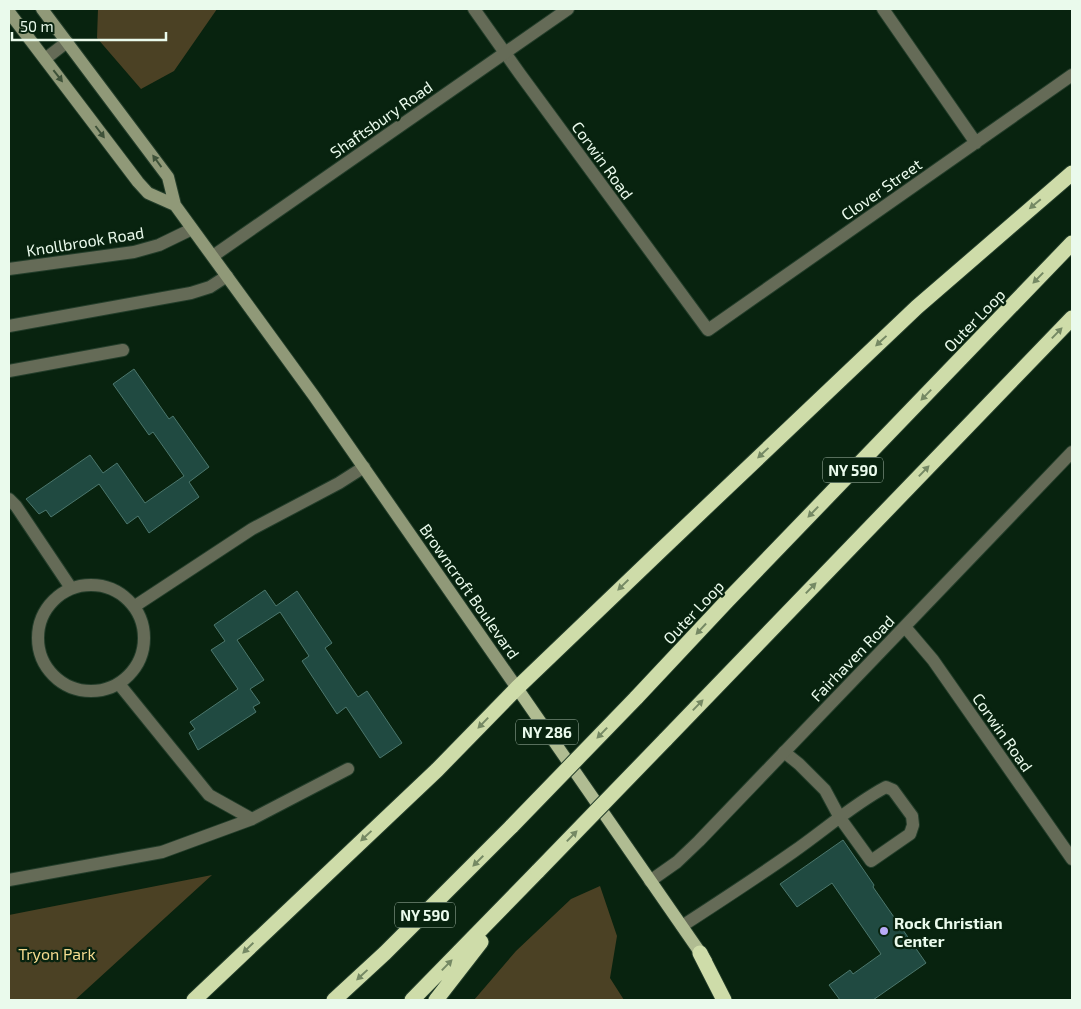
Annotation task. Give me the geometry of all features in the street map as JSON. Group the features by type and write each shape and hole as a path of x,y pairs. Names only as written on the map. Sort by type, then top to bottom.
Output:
{"highway":[{"path":"194,1000 437,770 517,688 658,552 917,307 1072,173"},
{"name":"Outer Loop","path":"334,1000 385,953 512,826 1072,243"},
{"name":"NY 590","path":"412,1000 1072,318"},
{"path":"436,1000 538,871"},
{"path":"700,953 724,1000"}],"main road":[{"name":"Browncroft Boulevard","path":"42,9 168,177 174,205 213,256 364,467 733,1000"},
{"name":"Browncroft Boulevard","path":"9,12 138,182 148,193 174,205"}],"street":[{"name":"Corwin Road","path":"474,9 708,330"},
{"name":"Shaftsbury Road","path":"213,256 568,9"},
{"path":"883,9 976,143"},
{"path":"45,60 67,42"},
{"name":"Clover Street","path":"708,330 1072,75"},
{"name":"Knollbrook Road","path":"9,269 134,252 160,245 192,229"},
{"path":"9,326 191,293 210,287 227,276"},
{"path":"9,370 123,350"},
{"name":"Fairhaven Road","path":"650,880 687,853 1072,452"},
{"path":"135,606 252,529 339,483 364,467"},
{"path":"9,499 16,506 71,588"},
{"path":"88,584 106,586 122,593 135,606 143,622 145,639 142,657 133,672 120,684 103,690 85,691 68,686 54,676 43,662 38,645 38,627 45,610 56,597 71,588 88,584"},
{"name":"Corwin Road","path":"904,627 933,660 1072,859"},
{"path":"120,684 210,795 252,819"},
{"path":"682,926 792,853 840,818 886,787 893,790 912,816 913,825 910,834 870,861 840,818 825,790 806,770 784,752"},
{"path":"9,880 162,852 252,819 348,769"}],"green space":[{"path":"98,9 217,9 174,71 141,89 97,38"},
{"name":"Tryon Park","path":"212,875 75,1000 9,1000 9,915"},
{"path":"600,886 617,936 610,978 624,1000 474,1000 516,951 571,899"}],"building":[{"path":"134,369 169,419 173,416 209,467 189,482 199,497 149,533 138,516 127,524 99,484 51,517 46,510 39,514 26,499 90,455 103,473 117,463 145,503 184,476 153,432 149,435 113,384"},
{"path":"265,590 276,606 297,591 332,643 325,648 358,697 367,691 402,743 380,758 346,707 337,714 302,661 309,656 280,612 237,640 264,680 250,689 260,703 253,707 256,712 198,750 189,733 195,729 190,722 238,689 211,650 225,641 214,625"},
{"name":"Rock Christian Center","path":"843,840 926,963 873,1000 840,1000 829,985 850,970 853,974 881,954 832,883 797,907 780,884"}],"place":[{"name":"Rock Christian Center","path":"884,931"}]}
